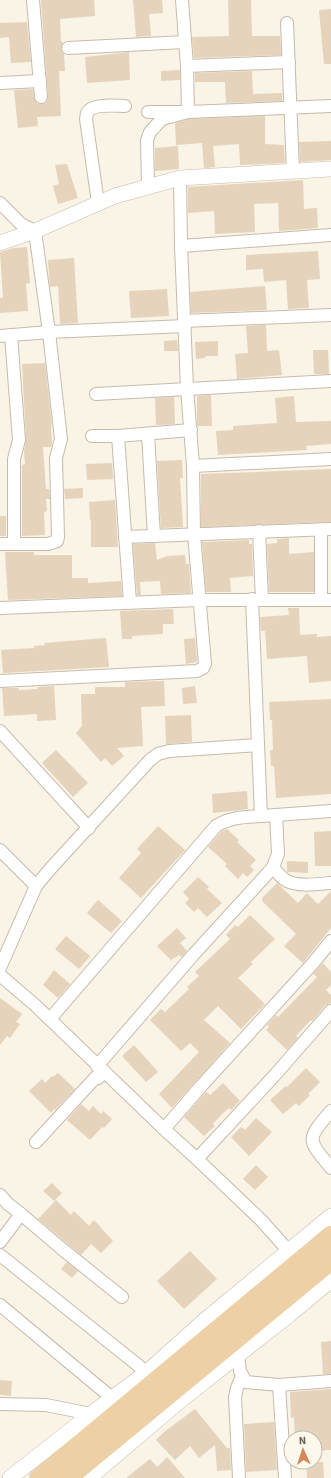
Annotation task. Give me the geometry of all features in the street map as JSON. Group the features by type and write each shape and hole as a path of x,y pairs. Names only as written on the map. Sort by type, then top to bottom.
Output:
{"highway":[{"path":"67,1478 331,1236"},
{"path":"40,1478 152,1377 300,1263 331,1260"}],"street":[{"path":"34,0 41,97"},
{"path":"182,0 187,66 188,112"},
{"path":"287,23 293,171"},
{"path":"68,48 185,42"},
{"path":"187,66 289,62"},
{"path":"0,83 40,81"},
{"path":"98,203 86,119 87,113 90,108 96,106 125,106"},
{"path":"148,112 188,112 331,106"},
{"path":"148,187 146,140 150,132 162,119 188,112"},
{"path":"0,243 35,230 115,196 180,178 331,169"},
{"path":"0,681 198,670 203,668 205,664 194,534 193,466 184,323 180,178"},
{"path":"0,203 21,224 35,230"},
{"path":"0,544 48,544 56,541 58,536 56,458 61,439 49,332 35,230"},
{"path":"181,246 331,235"},
{"path":"14,544 14,459 19,440 5,336 184,323 331,315"},
{"path":"96,394 331,381"},
{"path":"92,436 118,436 190,430"},
{"path":"148,434 154,536"},
{"path":"118,436 130,602"},
{"path":"193,466 331,459"},
{"path":"0,608 199,600 326,600 326,529 125,536"},
{"path":"259,531 257,600 258,745 261,816"},
{"path":"0,731 89,828"},
{"path":"0,968 36,886 50,868 89,828 139,772 158,754 168,751 258,745"},
{"path":"50,1019 216,826 224,821 236,818 331,811"},
{"path":"36,1142 99,1071 194,954 273,867 278,854 276,815"},
{"path":"0,850 36,886"},
{"path":"273,867 288,881 296,883 331,883"},
{"path":"164,1130 208,1078 314,962 331,941"},
{"path":"0,975 50,1019 99,1071 197,1159 261,1220 300,1263 331,1216"},
{"path":"197,1159 274,1076 331,1011"},
{"path":"331,1111 317,1127 312,1136 312,1141 316,1150 331,1168"},
{"path":"0,1195 8,1204 122,1297"},
{"path":"0,1242 22,1214"},
{"path":"0,1255 152,1377 112,1398 10,1478"},
{"path":"89,1478 181,1400 331,1280"},
{"path":"0,1305 112,1398"},
{"path":"238,1355 240,1370 246,1382 279,1385 331,1381"},
{"path":"239,1478 235,1397 242,1376"},
{"path":"279,1385 285,1478"},
{"path":"0,1404 46,1405 91,1414"}],"building":[{"path":"41,0 94,0 95,16 60,19 61,41 63,43 61,49 64,54 65,71 59,71 61,116 37,117 38,126 18,128 14,90 33,89 34,98 38,104 46,103 48,97"},
{"path":"133,0 162,0 163,13 149,14 151,36 136,37"},
{"path":"228,0 251,0 252,36 280,36 281,55 194,58 192,37 229,36"},
{"path":"331,9 331,64 324,64 319,10"},
{"path":"27,22 31,62 11,63 9,37 0,38 0,23"},
{"path":"129,52 130,80 87,83 85,57"},
{"path":"180,70 180,80 161,81 161,71"},
{"path":"252,71 253,94 282,93 282,101 226,103 225,82 195,82 195,73"},
{"path":"265,116 265,144 284,145 285,163 240,165 239,144 213,146 215,167 204,168 202,143 176,145 175,123 189,119"},
{"path":"331,141 331,160 300,162 299,142"},
{"path":"178,146 179,169 155,171 155,148"},
{"path":"67,164 78,198 58,204 53,186 59,184 55,165"},
{"path":"303,180 304,209 317,208 318,228 279,231 278,203 254,204 255,232 215,234 214,211 188,213 188,187"},
{"path":"27,247 30,283 26,284 28,311 0,313 0,298 3,298 0,252 14,248"},
{"path":"318,251 320,279 307,280 309,308 288,309 286,280 264,282 263,269 246,270 246,255"},
{"path":"74,258 78,323 60,324 58,286 50,287 48,260"},
{"path":"265,286 267,310 191,313 190,292"},
{"path":"167,289 169,316 131,318 129,291"},
{"path":"266,325 267,351 279,350 282,375 237,379 235,354 248,353 246,326"},
{"path":"177,340 178,351 164,351 164,341"},
{"path":"218,341 218,356 205,356 205,358 196,359 195,342"},
{"path":"313,350 328,350 329,374 314,374"},
{"path":"45,363 52,425 52,444 51,447 43,447 46,489 49,489 50,499 46,499 47,511 44,512 45,535 22,536 22,465 25,464 24,452 26,440 22,364"},
{"path":"211,395 212,426 197,426 197,396"},
{"path":"294,396 296,422 331,421 331,444 306,446 307,450 218,455 216,431 233,430 233,426 277,423 275,398"},
{"path":"174,397 175,424 156,425 155,398"},
{"path":"182,460 183,478 180,478 183,527 161,528 157,461"},
{"path":"112,463 113,479 87,480 86,464"},
{"path":"331,469 331,522 201,527 201,474"},
{"path":"83,488 83,498 65,499 64,489"},
{"path":"115,500 118,547 91,547 89,502"},
{"path":"0,516 6,516 6,536 0,536"},
{"path":"289,538 289,554 314,552 314,592 269,592 267,544 277,543 277,539"},
{"path":"249,540 249,544 252,544 253,576 230,578 231,592 206,592 202,542"},
{"path":"155,543 157,560 167,556 185,555 186,564 189,564 191,593 161,594 160,581 140,582 141,595 137,595 133,544"},
{"path":"5,552 34,552 34,555 72,555 72,578 88,578 88,583 121,581 122,596 8,600"},
{"path":"288,608 299,608 300,635 317,634 317,637 331,636 331,681 309,683 307,656 267,659 265,631 261,631 260,617 289,615"},
{"path":"173,609 174,624 163,624 163,634 132,636 132,639 122,639 120,611"},
{"path":"106,638 109,667 3,673 1,650 34,648 34,646 45,645 44,643"},
{"path":"195,638 197,662 186,664 184,639"},
{"path":"164,681 165,706 141,707 143,746 117,748 124,756 112,766 105,758 101,762 76,733 82,726 81,694 95,694 95,687 125,687 125,682"},
{"path":"54,686 56,720 37,721 37,714 4,716 2,688 19,688 19,690"},
{"path":"195,686 197,703 183,704 182,688"},
{"path":"331,699 331,794 276,798 274,766 271,766 270,750 273,750 272,720 270,720 269,702"},
{"path":"191,715 192,742 166,744 165,716"},
{"path":"56,750 88,783 73,797 42,763"},
{"path":"247,791 248,809 213,813 212,794"},
{"path":"158,826 185,850 141,898 119,878 141,853 137,849"},
{"path":"227,829 239,840 237,842 256,860 250,866 254,870 247,877 243,873 238,879 225,866 227,864 208,847 221,832"},
{"path":"331,831 331,866 315,866 314,832"},
{"path":"287,861 308,862 308,873 287,872"},
{"path":"198,877 209,887 207,889 222,903 207,917 198,908 194,912 185,903 189,899 183,892"},
{"path":"277,883 298,903 307,893 318,904 331,891 331,928 303,963 284,946 296,934 262,901 262,898"},
{"path":"98,900 122,921 111,933 87,913"},
{"path":"250,915 275,939 251,962 253,964 238,978 265,1004 241,1029 218,1006 204,1020 230,1043 172,1108 159,1094 199,1052 190,1043 181,1051 150,1020 161,1009 165,1012 189,989 187,987 199,976 195,972 230,939 226,935 235,925 238,927"},
{"path":"177,928 186,938 180,943 187,951 182,957 179,955 171,960 157,946"},
{"path":"66,936 90,956 79,969 55,949"},
{"path":"323,963 331,972 331,985 326,990 331,995 331,1003 325,1006 296,1036 298,1038 287,1050 266,1030 269,1027 267,1025 276,1015 278,1017 317,977 313,974"},
{"path":"54,970 70,984 58,998 43,985"},
{"path":"0,998 22,1014 16,1022 20,1024 10,1038 7,1036 0,1045"},
{"path":"134,1045 158,1072 146,1082 122,1056"},
{"path":"306,1068 320,1082 299,1106 296,1103 283,1114 270,1100 286,1086 287,1087"},
{"path":"58,1073 75,1089 51,1113 29,1091 42,1079 45,1083 52,1076 53,1077"},
{"path":"223,1083 240,1101 231,1110 229,1108 222,1114 213,1124 215,1126 204,1136 184,1117 206,1092 210,1095"},
{"path":"81,1104 89,1111 93,1106 101,1114 103,1111 112,1119 90,1140 67,1120"},
{"path":"256,1118 272,1132 249,1156 231,1137 241,1127 245,1130"},
{"path":"256,1165 268,1177 255,1190 243,1179"},
{"path":"52,1183 62,1193 54,1201 43,1191"},
{"path":"56,1200 71,1215 74,1211 89,1226 94,1220 113,1241 101,1253 91,1244 81,1255 38,1219"},
{"path":"190,1251 217,1279 184,1309 157,1281"},
{"path":"67,1262 78,1271 72,1278 61,1269"},
{"path":"331,1341 331,1374 323,1374 321,1342"},
{"path":"0,1380 12,1381 11,1396 0,1395"},
{"path":"331,1389 331,1450 323,1450 323,1430 295,1430 294,1417 291,1418 290,1392"},
{"path":"195,1409 227,1448 230,1448 231,1470 217,1471 215,1445 199,1458 190,1446 175,1460 156,1440 164,1432"},
{"path":"274,1422 277,1470 246,1472 244,1424"},
{"path":"167,1457 185,1478 126,1478 150,1459 157,1467"},
{"path":"323,1462 324,1478 307,1478 306,1470 323,1470"}]}
